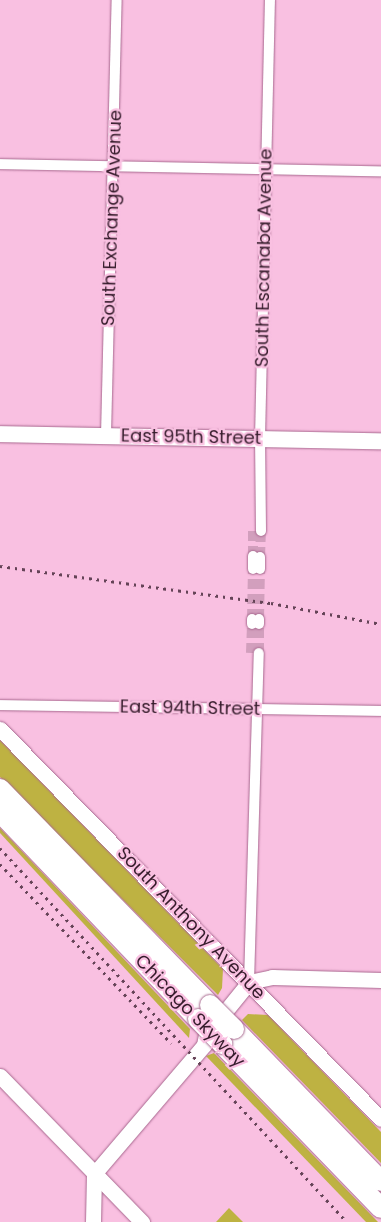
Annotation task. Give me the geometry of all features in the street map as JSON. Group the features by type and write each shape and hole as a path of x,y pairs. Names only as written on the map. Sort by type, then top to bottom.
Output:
{"highway":[{"name":"Chicago Skyway","path":"3,800 381,1208"},
{"name":"Chicago Skyway","path":"214,1026 381,1181"}],"main road":[{"name":"East 95th Street","path":"0,434 381,441"}],"street":[{"name":"South Exchange Avenue","path":"106,436 117,0"},
{"name":"South Escanaba Avenue","path":"257,530 270,0"},
{"path":"0,164 381,171"},
{"path":"256,569 257,557"},
{"path":"93,1222 94,1174 143,1113 153,1107 204,1045 214,1026 249,982 255,653"},
{"name":"East 94th Street","path":"0,705 381,711"},
{"name":"South Anthony Avenue","path":"0,729 381,1119"},
{"path":"249,982 272,977 381,980"},
{"path":"0,1076 142,1222"}],"shaded area":[{"path":"0,740 223,969 222,988 218,995 0,777"},
{"path":"0,828 190,1029 189,1038 0,833"},
{"path":"248,1014 268,1015 381,1132 381,1163 242,1020"},
{"path":"214,1053 378,1222 366,1222 206,1056"},
{"path":"229,1208 243,1222 216,1222"}],"tunnel":[{"path":"253,530 253,556"},
{"path":"260,557 261,531"},
{"path":"252,619 253,569"},
{"path":"259,619 260,569"},
{"path":"251,653 252,624"},
{"path":"259,624 259,653"}],"railway":[{"path":"0,566 271,603 381,624"},
{"path":"0,848 347,1222"},
{"path":"0,864 171,1043"}]}
